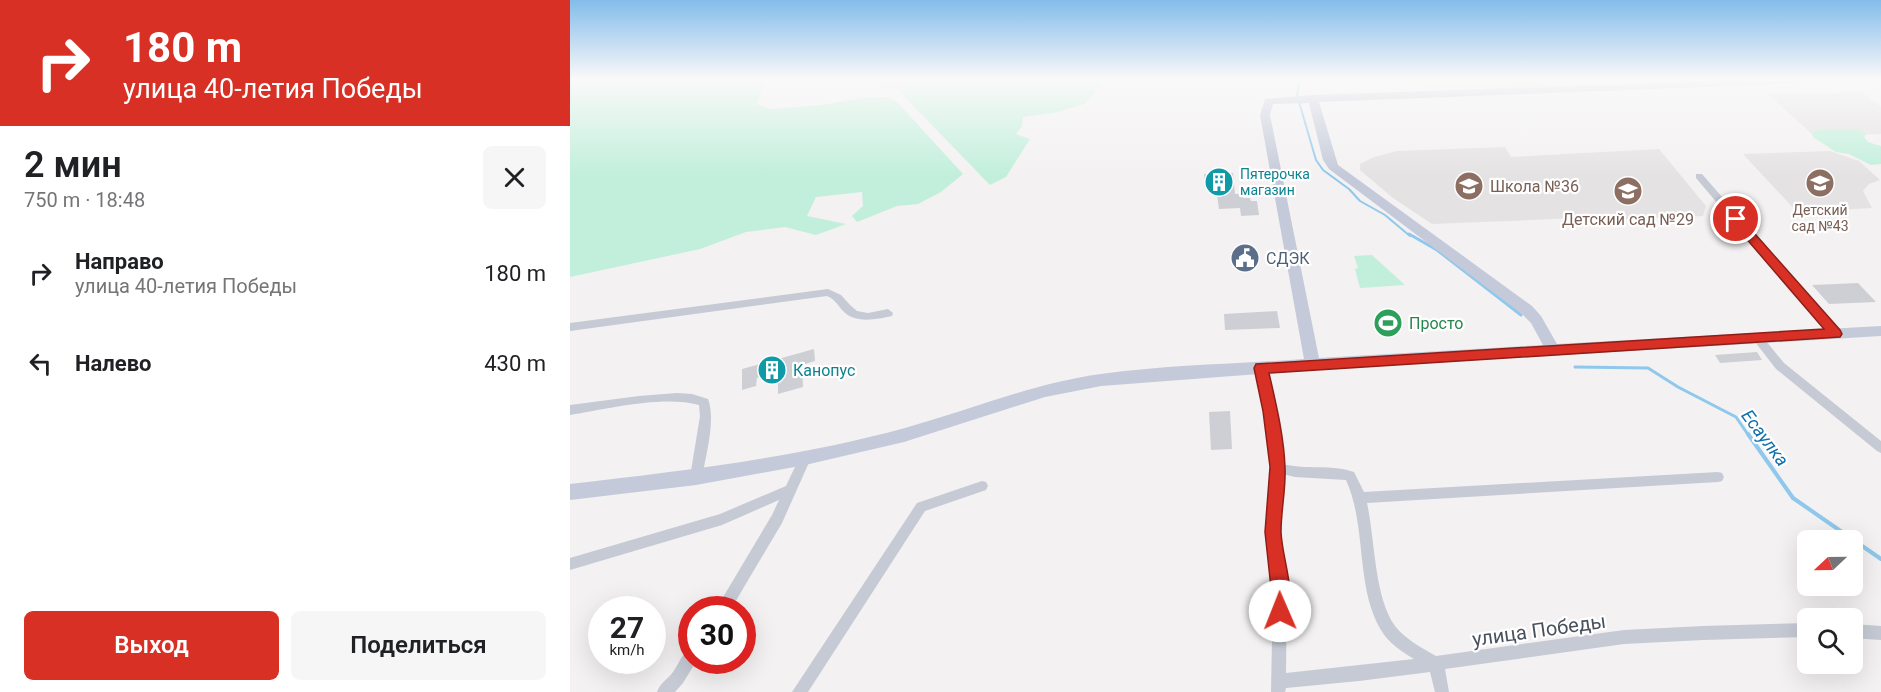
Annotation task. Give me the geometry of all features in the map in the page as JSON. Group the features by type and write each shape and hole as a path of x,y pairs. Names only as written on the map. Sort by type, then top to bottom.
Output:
{"street":[{"path":"1266,112 1313,364"},
{"path":"1309,112 1333,166 1527,310 1536,320 1553,350"},
{"path":"1699,176 1835,334"},
{"path":"570,327 828,291 841,297 849,311 866,317 888,313"},
{"path":"570,492 696,477 805,458 904,435 1046,391 1101,380 1313,364 1881,332"},
{"path":"1757,338 1780,366 1881,448"},
{"path":"1261,368 1270,411 1277,467 1273,532 1280,588 1278,686"},
{"path":"570,410 671,398 693,397 704,402 706,416 696,477"},
{"path":"1864,435 1881,434"},
{"path":"731,596 777,519 805,458"},
{"path":"1277,467 1287,471 1339,473 1350,476 1359,498 1379,607 1389,631 1407,646 1436,664 1442,692"},
{"path":"1359,498 1718,477"},
{"path":"799,692 921,507 982,486"},
{"path":"570,564 722,519 790,490"},
{"name":"улица Победы","path":"1278,686 1599,640 1717,632 1797,630"},
{"path":"1863,632 1881,633"},
{"path":"663,692 680,674"}],"shaded area":[{"path":"1788,112 1881,112 1881,134 1814,136"},
{"path":"1505,147 1511,157 1659,149 1706,206 1703,216 1432,224 1393,198 1360,170 1360,164 1374,157 1397,151"},
{"name":"Детский сад №43","path":"1830,151 1859,161 1880,180 1869,184 1863,191 1872,208 1797,212 1743,154"}],"green space":[{"path":"570,112 907,112 963,174 941,192 918,204 897,206 857,222 852,216 863,206 862,192 816,197 807,216 846,224 816,235 785,227 746,232 700,249 570,277"},
{"path":"920,112 1056,112 1023,117 1022,126 1016,134 1030,139 1006,177 990,185"},
{"path":"1820,129 1858,129 1866,134 1864,137 1868,142 1881,146 1881,164 1871,165 1849,154 1836,152 1813,137 1812,133"},
{"path":"1372,255 1405,285 1360,288 1354,256"}],"building":[{"path":"1233,173 1235,194 1243,194 1243,198 1257,201 1259,215 1241,216 1240,208 1219,209 1216,188 1205,188 1204,174"},
{"path":"1858,283 1876,302 1829,304 1812,285"},
{"path":"1277,311 1280,328 1225,330 1224,314"},
{"name":"Канопус","path":"814,349 815,361 802,365 803,387 778,394 778,372 757,378 756,386 742,390 742,369"},
{"path":"1757,352 1762,360 1720,363 1715,355"},
{"path":"1230,411 1232,449 1211,450 1209,412"}],"waterway":[{"name":"Есаулка","path":"1302,112 1316,160 1323,170 1349,189 1360,201 1385,215 1410,236"},
{"name":"Есаулка","path":"1409,234 1437,250 1521,315"},
{"name":"Есаулка","path":"1575,367 1648,368 1678,387 1736,417 1749,436"},
{"name":"Есаулка","path":"1748,434 1793,498 1881,559"}],"place":[{"name":"Пятерочка магазин","path":"1219,182"},
{"name":"Детский сад №43","path":"1820,183"},
{"name":"Школа №36","path":"1469,186"},
{"name":"Детский сад №29","path":"1628,191"},
{"name":"СДЭК","path":"1245,258"},
{"name":"Просто","path":"1388,323"},
{"name":"Канопус","path":"772,370"}],"route":[{"path":"1280,611 1280,588 1273,532 1277,467 1270,411 1261,368 1835,334 1736,219"}]}
